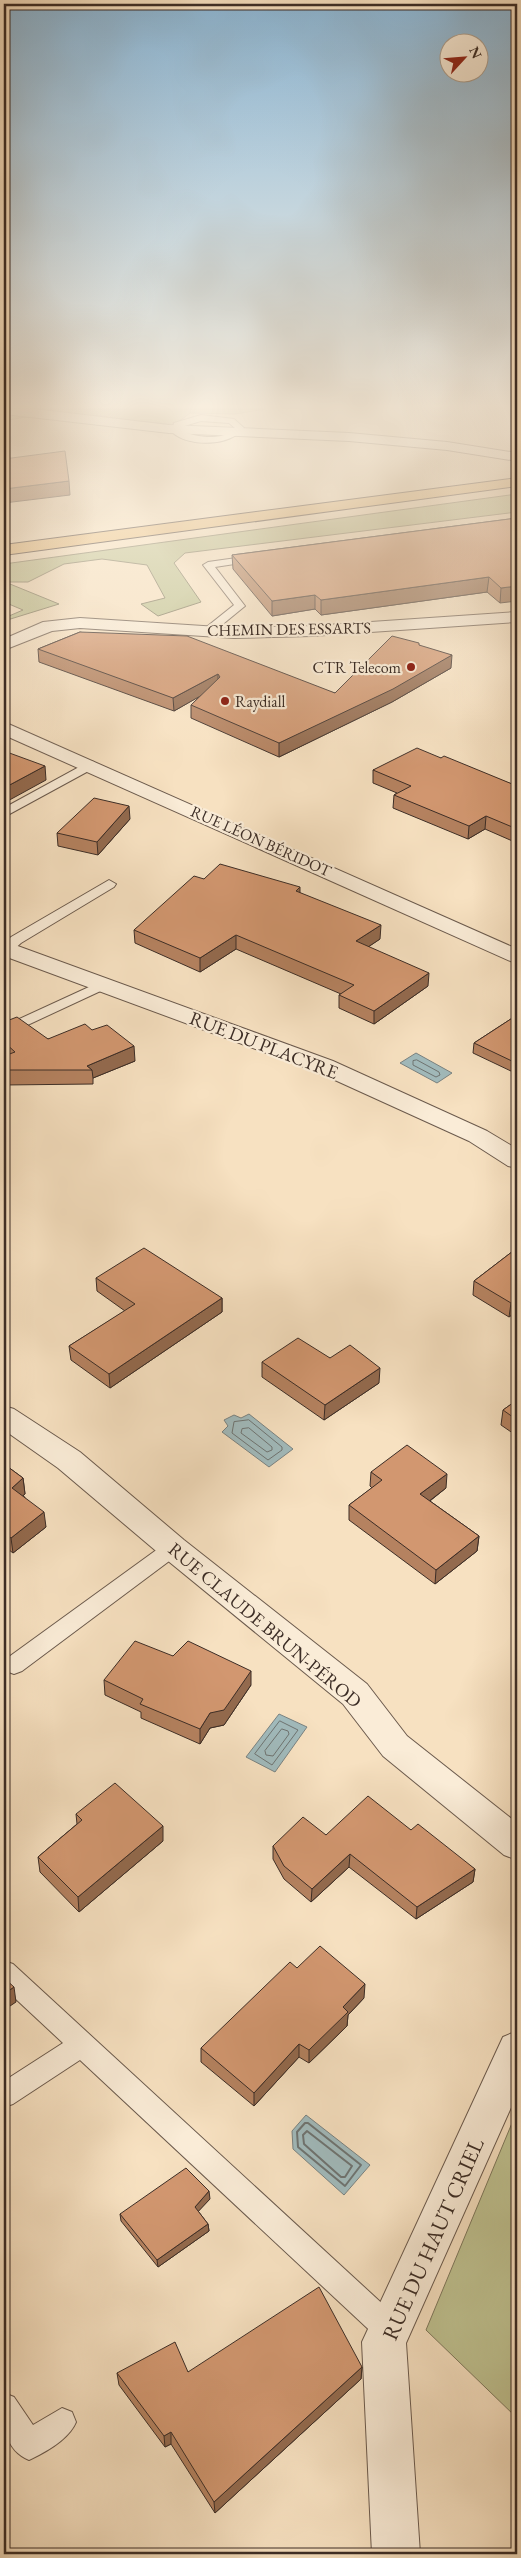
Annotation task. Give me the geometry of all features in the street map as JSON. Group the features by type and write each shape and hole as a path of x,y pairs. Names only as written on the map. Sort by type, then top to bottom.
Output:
{"main road":[{"path":"4,550 167,528"}],"street":[{"name":"CHEMIN DES ESSARTS","path":"4,645 49,626 80,623 234,633 312,631 517,617"},
{"name":"RUE LÉON BÉRIDOT","path":"4,728 517,957"},
{"name":"RUE DU PLACYRE","path":"5,948 324,1066 478,1136 517,1160"},
{"name":"RUE CLAUDE BRUN-PÉROD","path":"4,1416 69,1460 172,1548 355,1694 395,1746 517,1844"},
{"name":"RUE DU HAUT CRIEL","path":"396,2554 384,2342 517,2050"}],"lane":[{"path":"208,631 240,606 208,565 266,557"},
{"path":"4,813 90,766"},
{"path":"5,948 109,884"},
{"path":"4,1032 102,985"},
{"path":"14,1665 172,1548"},
{"path":"4,1972 390,2330"},
{"path":"4,2095 81,2045"},
{"path":"4,2407 29,2444 62,2422"}],"green space":[{"path":"265,528 384,528 185,553 174,563 201,602 158,616 141,604 165,598 147,565 102,559 64,564 28,582 4,582 4,564"},
{"path":"4,584 10,584 59,604 4,621 4,614 9,616 23,610 4,602"},
{"path":"517,2111 517,2418 426,2330"}],"water":[{"path":"416,1053 452,1073 437,1083 400,1063"},
{"path":"249,1414 293,1449 269,1467 222,1432 228,1426 224,1420 234,1415 241,1418"},
{"path":"279,1714 307,1727 275,1772 246,1757"},
{"path":"306,2115 370,2165 344,2195 293,2149 292,2131"}],"building":[{"path":"437,528 517,528 517,586 501,588 489,577 321,600 315,595 272,601 232,555"},
{"path":"80,632 187,636 335,693 392,636 452,655 393,689 279,743 191,705 220,677 218,674 173,698 38,649"},
{"path":"417,748 441,758 444,756 517,786 517,829 486,816 469,826 394,795 411,786 373,770"},
{"path":"4,751 45,766 4,788"},
{"path":"94,798 129,806 97,842 57,833"},
{"path":"220,864 300,887 296,891 381,925 356,941 429,973 374,1011 339,995 354,985 236,935 200,958 134,930 194,876 204,879"},
{"path":"517,1015 517,1061 515,1060 514,1062 474,1043"},
{"path":"17,1017 48,1039 85,1024 92,1030 107,1025 134,1046 87,1066 92,1070 4,1070 4,1056 15,1052 4,1042 4,1022"},
{"path":"144,1248 222,1298 109,1374 69,1346 135,1304 96,1278"},
{"path":"517,1248 517,1298 511,1303 474,1281"},
{"path":"298,1338 330,1358 350,1345 380,1368 325,1405 262,1362"},
{"path":"517,1400 517,1420 503,1410"},
{"path":"407,1445 447,1474 420,1494 479,1536 436,1570 349,1505 382,1480 371,1472"},
{"path":"4,1464 23,1478 12,1488 44,1512 11,1538 4,1533"},
{"path":"135,1641 173,1656 188,1641 251,1671 224,1710 210,1713 200,1729 140,1704 143,1699 104,1680"},
{"path":"115,1783 163,1826 78,1897 38,1857 82,1820 76,1814"},
{"path":"368,1796 411,1830 418,1824 475,1869 417,1907 350,1854 312,1889 284,1866 273,1846 303,1817 326,1835"},
{"path":"320,1946 365,1984 343,2007 348,2012 309,2050 299,2044 254,2093 201,2048 290,1962 297,1968"},
{"path":"4,1978 14,1987 4,1994"},
{"path":"186,2168 209,2191 195,2207 208,2224 157,2260 120,2214"},
{"path":"319,2287 362,2367 214,2502 171,2432 164,2436 117,2373 175,2342 188,2372"}],"place":[{"name":"CTR Telecom","path":"411,667"},
{"name":"Raydiall","path":"225,701"}]}
